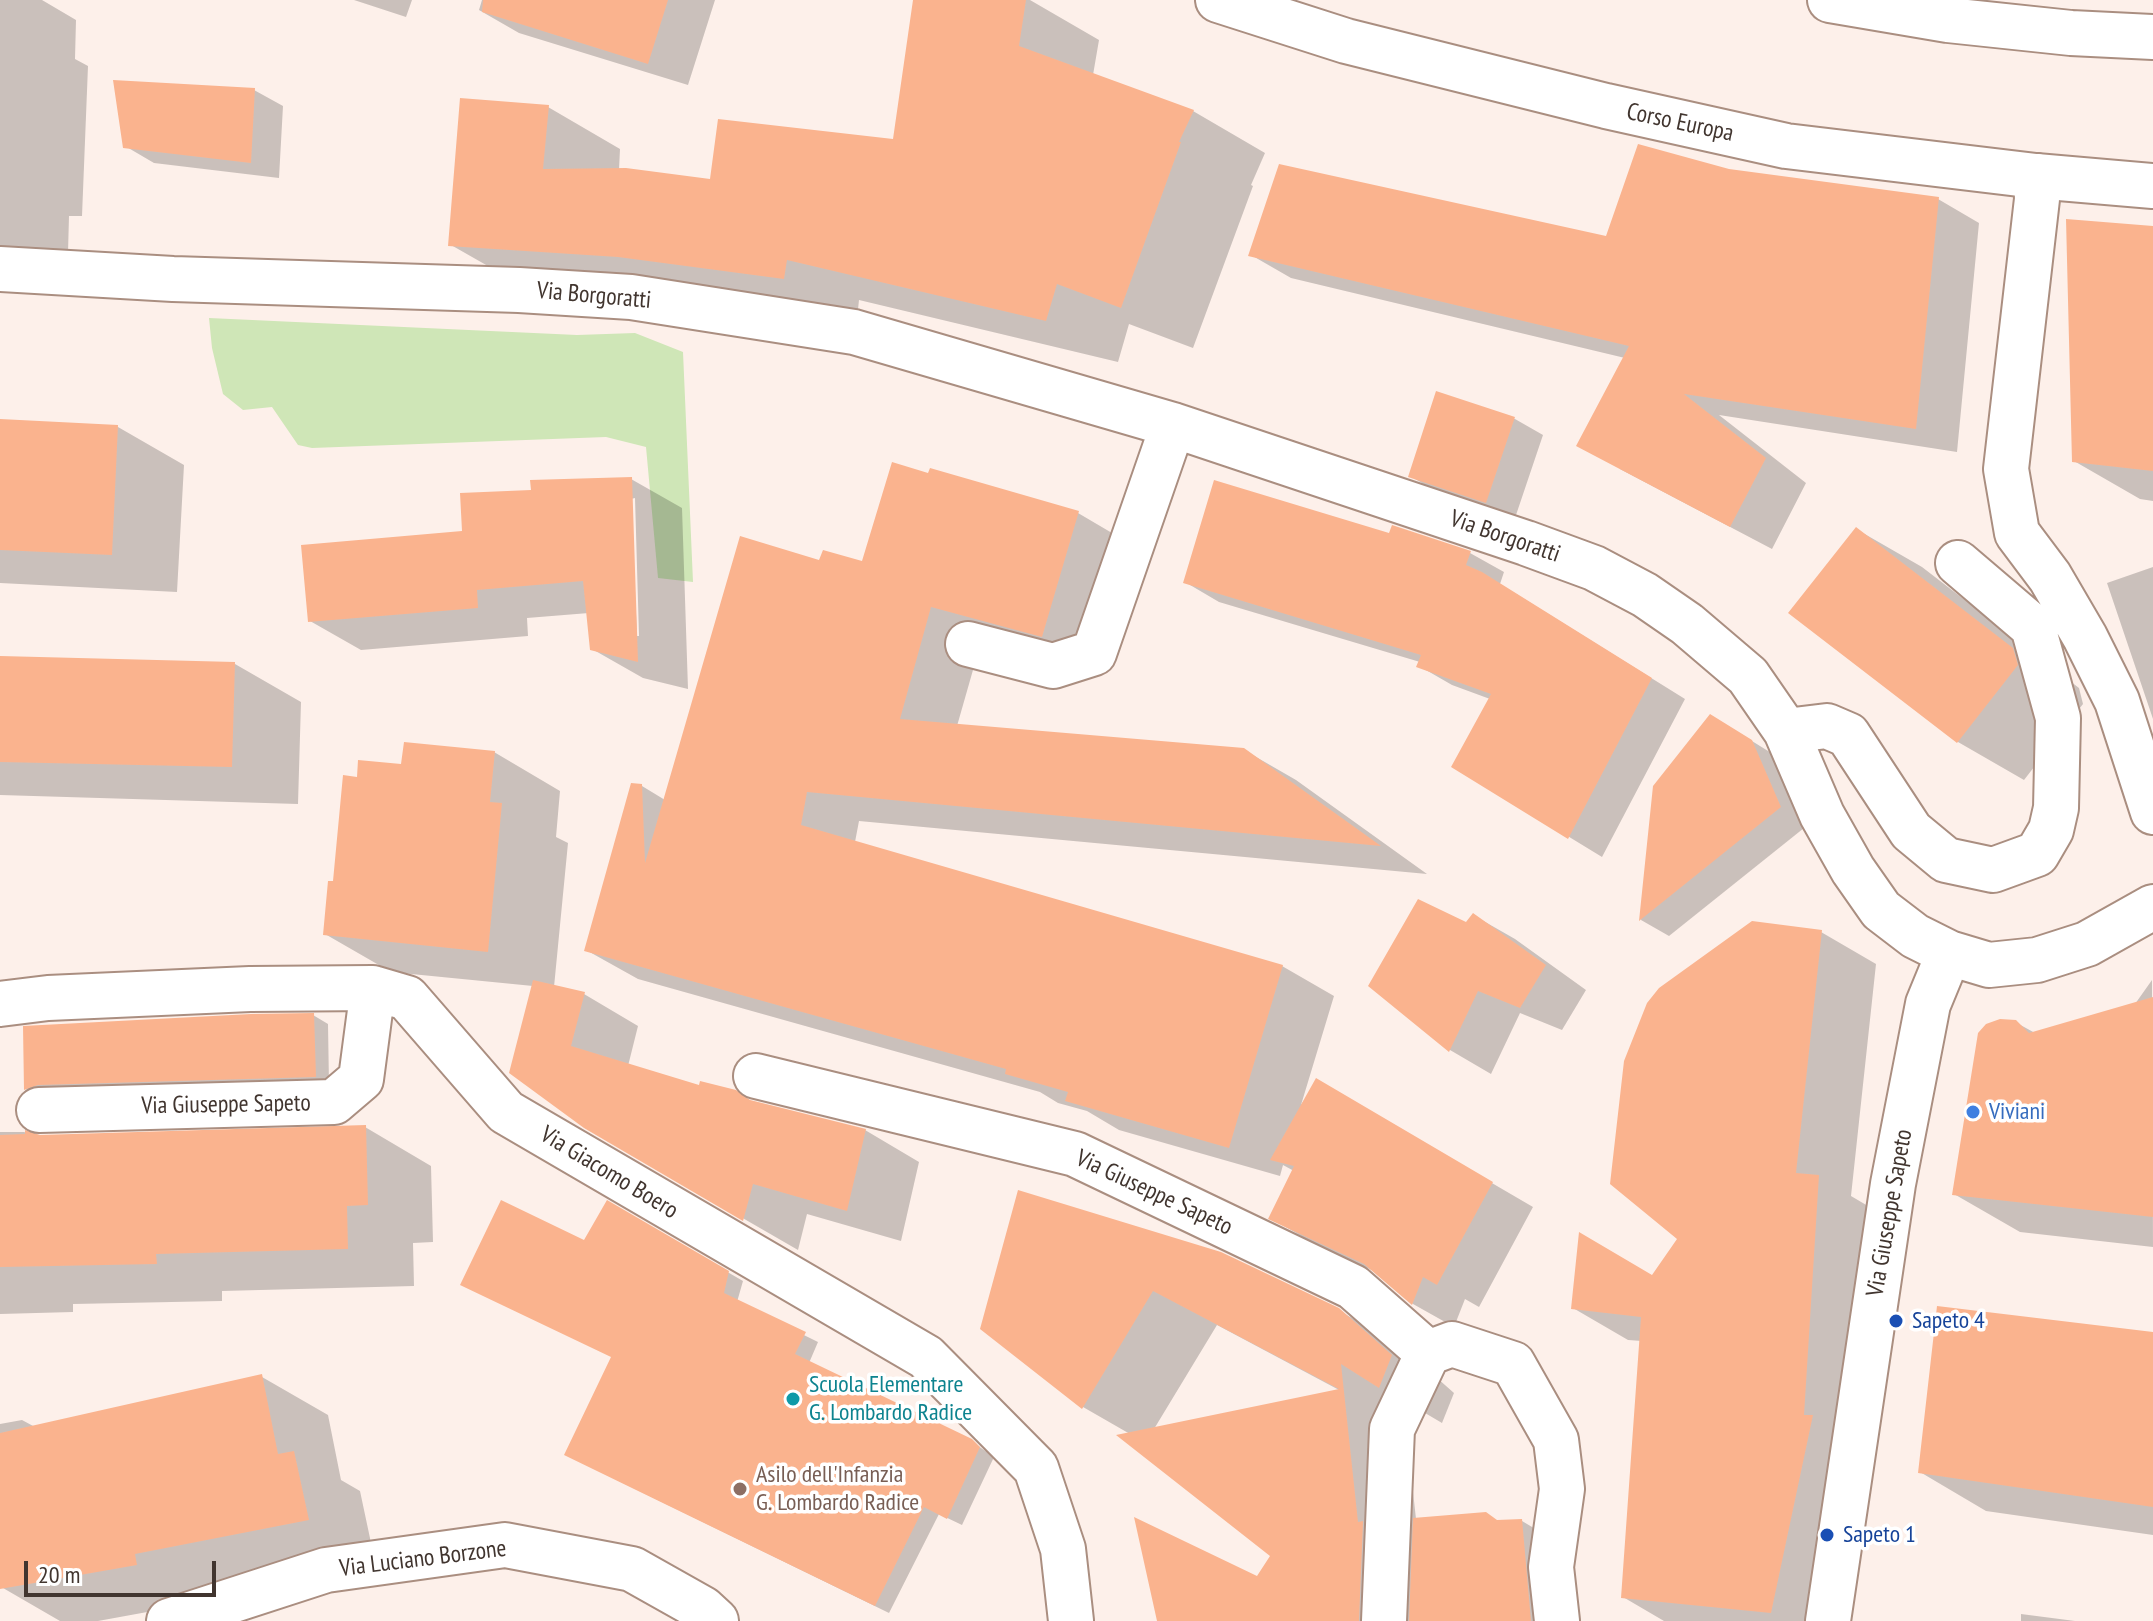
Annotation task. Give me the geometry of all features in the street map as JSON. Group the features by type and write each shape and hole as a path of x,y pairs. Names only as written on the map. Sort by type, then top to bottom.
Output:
{"street":[{"name":"Corso Europa","path":"1218,0 1346,41 1606,106 1786,146 2036,176 2153,186"},
{"path":"1830,0 1948,20 2071,33 2153,37"},
{"path":"2036,176 2037,199 2006,469 2017,533 2057,589 2117,701 2153,812"},
{"name":"Via Borgoratti","path":"0,269 631,297 854,332 1173,425 1594,568 1645,595 1717,648 1748,676 1786,731 1822,815 1853,870 1881,910 1915,936 1949,953 1989,965 2037,960 2087,944 2153,907"},
{"path":"968,644 1053,666 1094,653 1173,425"},
{"path":"1786,731 1827,726 1848,735 1911,831 1946,860 1993,870 2037,854 2051,830 2056,808 2058,718 2033,627 1958,563"},
{"name":"Via Giuseppe Sapeto","path":"1828,1621 1893,1184 1928,1004 1949,953"},
{"name":"Via Giuseppe Sapeto","path":"39,1110 334,1102 361,1079 373,988"},
{"name":"Via Giacomo Boero","path":"0,1004 48,998 219,990 373,988 407,998 506,1112 926,1357 1036,1468 1063,1549 1071,1621"},
{"name":"Via Giuseppe Sapeto","path":"756,1076 1075,1154 1353,1287 1428,1353"},
{"path":"1384,1621 1392,1429 1428,1353 1452,1344 1513,1364 1556,1440 1562,1489 1551,1567 1557,1621"},
{"name":"Via Luciano Borzone","path":"169,1621 326,1570 505,1545 632,1569 703,1609 716,1621"}],"green space":[{"path":"209,318 577,335 635,333 683,352 693,582 658,578 646,447 606,437 312,448 298,445 272,407 243,410 223,394 212,348"}],"building":[{"path":"483,0 668,0 648,64 482,12"},
{"path":"913,0 1026,0 1019,46 1194,110 1179,142 1121,308 1057,284 1046,321 787,260 784,279 618,257 448,246 460,98 549,105 543,169 626,168 710,179 718,119 893,139"},
{"path":"113,80 255,88 251,163 123,148"},
{"path":"1638,144 1729,169 1939,197 1916,429 1684,394 1766,458 1730,527 1576,446 1629,346 1248,256 1279,164 1606,236"},
{"path":"2066,219 2153,226 2153,471 2072,462"},
{"path":"1436,391 1515,417 1486,503 1408,477"},
{"path":"0,419 118,425 112,555 0,550"},
{"path":"892,462 928,473 930,468 1079,511 1042,637 931,607 900,719 1244,748 1381,846 807,792 801,825 1283,965 1229,1148 1065,1101 1068,1092 1005,1074 1006,1069 584,951 631,783 642,784 645,863 740,536 819,560 823,550 862,561"},
{"path":"632,477 638,662 590,650 583,581 477,590 478,608 308,622 301,545 462,531 460,493 531,490 530,480"},
{"path":"1214,480 1389,533 1392,525 1471,551 1466,565 1652,678 1568,839 1451,767 1491,694 1416,667 1421,655 1183,583"},
{"path":"1856,527 2013,648 2018,665 1957,743 1788,613"},
{"path":"0,656 235,662 232,767 0,762"},
{"path":"1710,714 1752,740 1781,807 1639,921 1653,786"},
{"path":"404,742 495,751 490,802 502,803 488,952 323,935 328,881 333,881 343,775 357,777 358,760 401,764"},
{"path":"1418,899 1466,922 1473,913 1546,965 1520,1008 1478,991 1449,1052 1368,986"},
{"path":"1752,921 1822,930 1796,1173 1819,1175 1804,1415 1813,1415 1771,1613 1621,1598 1641,1317 1571,1309 1579,1232 1652,1275 1677,1239 1610,1184 1624,1061 1647,1003 1659,988"},
{"path":"533,980 585,992 571,1046 699,1085 700,1081 736,1090 750,1100 866,1129 847,1211 753,1184 743,1221 584,1128 509,1073"},
{"path":"2153,997 2153,1217 1952,1195 1978,1033 1986,1024 2000,1019 2016,1020 2029,1033"},
{"path":"314,1013 316,1077 38,1085 24,1090 23,1026"},
{"path":"1316,1078 1493,1182 1437,1285 1423,1277 1412,1305 1364,1264 1268,1219 1294,1166 1270,1160"},
{"path":"366,1125 368,1205 347,1206 348,1249 156,1254 157,1264 0,1267 0,1135 25,1134 25,1130 40,1135"},
{"path":"1018,1190 1221,1252 1339,1308 1392,1355 1379,1388 1341,1364 1358,1522 1363,1521 1359,1621 1157,1621 1134,1517 1257,1576 1270,1556 1116,1435 1339,1389 1153,1291 1082,1409 980,1329"},
{"path":"501,1200 584,1240 607,1200 729,1271 724,1293 806,1332 795,1354 972,1439 980,1447 947,1519 924,1507 875,1606 564,1455 611,1357 460,1285"},
{"path":"1937,1306 2153,1332 2153,1507 1918,1473"},
{"path":"262,1374 278,1454 294,1451 309,1520 135,1554 137,1565 0,1589 0,1433"},
{"path":"1486,1512 1497,1520 1522,1519 1531,1621 1409,1621 1413,1518"}],"place":[{"name":"Viviani","path":"1973,1112"},
{"name":"Sapeto 4","path":"1896,1321"},
{"name":"Scuola Elementare G. Lombardo Radice","path":"793,1399"},
{"name":"Asilo dell'Infanzia G. Lombardo Radice","path":"740,1489"},
{"name":"Sapeto 1","path":"1827,1535"}]}
